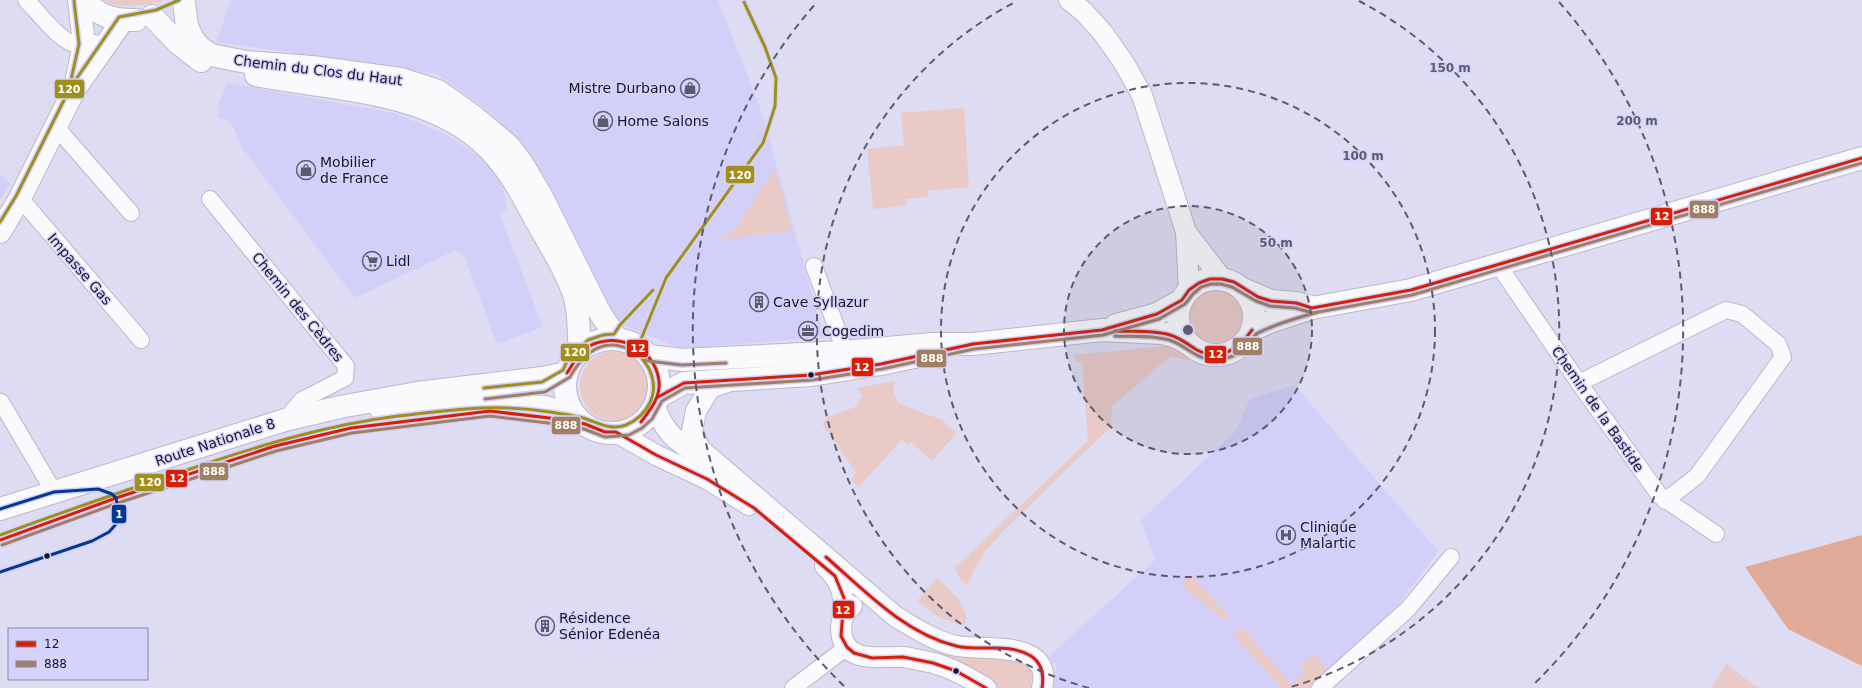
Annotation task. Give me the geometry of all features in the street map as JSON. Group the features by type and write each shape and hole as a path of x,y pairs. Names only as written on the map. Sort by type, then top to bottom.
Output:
{"main road":[{"path":"0,232 20,198 74,90 118,28 152,16 186,1"},
{"name":"Chemin du Clos du Haut","path":"186,1 186,26 199,47 211,55 246,62 312,67 401,79 438,91 480,120 510,147 522,163 542,197 600,313 617,339"},
{"path":"74,90 84,44 81,7 93,10 112,19 118,28"},
{"name":"Chemin du Clos du Haut","path":"152,16 187,51 199,60 218,67 298,83 342,88 403,100 432,112 473,135 496,157 516,183 573,290 580,352"},
{"path":"1252,330 1272,321 1312,308 1411,290 1499,266 1862,158"},
{"path":"656,401 684,383 811,375 845,361 925,345 973,344 1102,330 1162,333 1176,337 1200,351 1212,355 1224,354 1240,346 1246,341 1252,330 1255,319 1254,308 1250,298 1243,289 1234,282 1222,279 1210,279 1199,283 1186,295 1157,314 1102,330"},
{"path":"1243,289 1271,300 1296,303 1312,308"},
{"path":"1186,295 1178,311 1178,323 1182,334 1189,344"},
{"path":"617,339 630,342 648,356 658,375 656,401 648,416 639,424 628,430 616,432 594,429 576,416 570,406 566,384 567,373 572,362 580,352 597,342 617,339"},
{"path":"648,356 682,360 845,361"},
{"name":"Route Nationale 8","path":"0,509 285,420 340,407 417,393 542,378 567,373"},
{"name":"Route Nationale 8","path":"340,407 374,407 421,411 499,403 545,407 576,416"}],"street":[{"path":"26,0 52,28 70,42 77,45 104,40 118,28"},
{"path":"1069,0 1084,12 1103,33 1124,63 1142,95 1186,232 1186,295"},
{"path":"52,28 61,30 68,28 81,7"},
{"path":"56,127 131,213"},
{"name":"Impasse Gas","path":"20,198 141,340"},
{"name":"Chemin des Cèdres","path":"210,199 346,366 346,378 302,400 285,420"},
{"path":"1186,232 1222,279"},
{"path":"814,266 841,340 845,361"},
{"name":"Chemin de la Bastide","path":"1499,266 1578,383 1665,501 1716,534"},
{"path":"1578,383 1726,310 1742,314 1778,344 1783,357 1697,476 1665,501"},
{"path":"732,381 710,388 696,411 692,431 700,450 879,602 912,627 956,646 1004,649 1023,652 1032,656 1042,670 1044,678 1042,688"},
{"path":"656,401 659,418 672,438 743,486"},
{"path":"0,402 54,492"},
{"path":"616,432 656,455 707,479 754,508 835,576 844,598 841,626 842,636 847,647 862,656 872,658 903,657 934,663 956,672 986,688"},
{"path":"1320,688 1408,609 1451,557"},
{"path":"843,615 856,604 866,600 879,602"},
{"path":"793,688 847,647"}],"shaded area":[{"path":"104,0 165,0 160,2 124,6"},
{"path":"231,0 718,0 763,116 824,337 690,348 677,347 613,321 560,208 541,172 493,114 437,74 216,42"},
{"path":"227,83 394,113 446,134 485,161 503,186 507,209 500,215 543,327 497,344 465,258 456,250 355,298 241,146 233,126 227,120 219,118 218,106"},
{"path":"964,108 969,187 928,191 928,197 906,199 907,205 873,209 867,149 904,145 901,113"},
{"path":"775,168 792,231 716,240 733,232"},
{"path":"0,174 10,183 0,200"},
{"path":"1211,288 1223,288 1238,296 1246,311 1246,323 1238,338 1223,346 1211,346 1196,338 1188,323 1188,311 1196,296"},
{"path":"1174,345 1190,361 1171,356 1112,406 1111,427 994,541 979,562 968,586 960,579 953,564 957,566 1088,441 1082,361 1076,362 1074,355"},
{"path":"608,351 622,351 635,357 644,366 648,372 650,386 648,400 640,411 629,419 622,421 608,421 601,419 590,411 582,400 580,393 580,379 582,372 590,361 601,353"},
{"path":"895,381 893,390 898,403 941,419 956,433 932,461 911,442 908,445 902,439 859,487 851,480 856,472 822,424 827,418 855,407 863,397 857,388"},
{"name":"Clinique Malartic","path":"1294,385 1438,551 1392,613 1306,688 1051,688 1057,666 1048,657 1155,560 1141,520 1235,432 1250,399"},
{"path":"1862,535 1862,666 1788,629 1745,567"},
{"path":"1189,572 1229,617 1224,620 1184,588 1184,582"},
{"path":"937,578 962,605 967,617 963,626 937,616 917,601"},
{"path":"1242,627 1291,684 1305,672 1300,666 1315,653 1328,671 1309,688 1281,688 1233,635"},
{"path":"945,648 1021,659 1032,669 1031,688 996,688 941,661"},
{"path":"1726,664 1758,688 1712,688"}],"transit line":[{"name":"120","path":"0,222 16,196 70,88 119,17 156,10 179,0"},
{"name":"120","path":"70,84 79,44 74,1"},
{"name":"120","path":"0,535 118,493 241,452 292,437 371,420 474,408 511,408 530,409 579,417 604,425 620,427 640,416 650,403 653,380 647,365 639,355 637,349 666,278 763,143 775,106 776,78 765,47 744,2"},
{"name":"12","path":"658,397 684,383 811,375 881,364 973,344 1102,330 1157,314 1182,300 1189,290 1199,283 1210,279 1222,279 1234,282 1258,297 1271,301 1296,303 1312,308 1411,290 1862,158"},
{"name":"888","path":"2,545 118,503 276,451 352,433 490,416 565,425 584,429 605,437 629,435 642,428 652,419 662,401 685,388 812,380 882,369 974,349 1103,335 1159,319 1185,304 1201,287 1211,284 1221,284 1232,287 1256,301 1270,306 1295,308 1313,313 1412,295 1862,163"},
{"name":"120","path":"484,388 542,382 563,370 568,359 588,340 603,335 614,334 620,325 653,290"},
{"name":"888","path":"1115,336 1165,339 1177,343 1203,358 1214,360 1233,356 1242,351 1256,334 1265,329 1318,312"},
{"name":"12","path":"1115,331 1163,333 1178,338 1197,350 1213,355 1228,352 1235,348 1252,330"},
{"name":"12","path":"567,373 581,352 594,344 606,341 618,341 630,344 640,350 649,358 656,368 659,381 657,398 641,422"},
{"name":"888","path":"571,375 587,355 595,349 604,346 614,345 624,347 635,352 646,360"},
{"name":"888","path":"648,361 682,365 726,363"},
{"name":"888","path":"485,399 545,392 570,377"},
{"name":"12","path":"0,540 116,498 275,446 351,428 490,411 566,420 585,424 605,432 616,432 656,455 707,479 754,508 835,576 844,598 841,636 847,647 854,653 872,658 903,657 933,663 956,671 986,688"},
{"name":"1","path":"0,509 54,492 98,489 112,494 116,498 119,514 117,523 109,532 92,541 0,572"},
{"name":"12","path":"826,557 871,597 902,621 937,640 965,648 1013,649 1031,656 1040,666 1043,679 1042,688"}],"place":[{"name":"Mistre Durbano","path":"690,88"},
{"name":"Home Salons","path":"603,121"},
{"name":"Mobilier de France","path":"306,170"},
{"name":"Lidl","path":"372,261"},
{"name":"Cave Syllazur","path":"759,302"},
{"name":"Cogedim","path":"808,331"},
{"name":"Clinique Malartic","path":"1286,535"},
{"name":"Résidence Sénior Edenéa","path":"545,626"}]}
